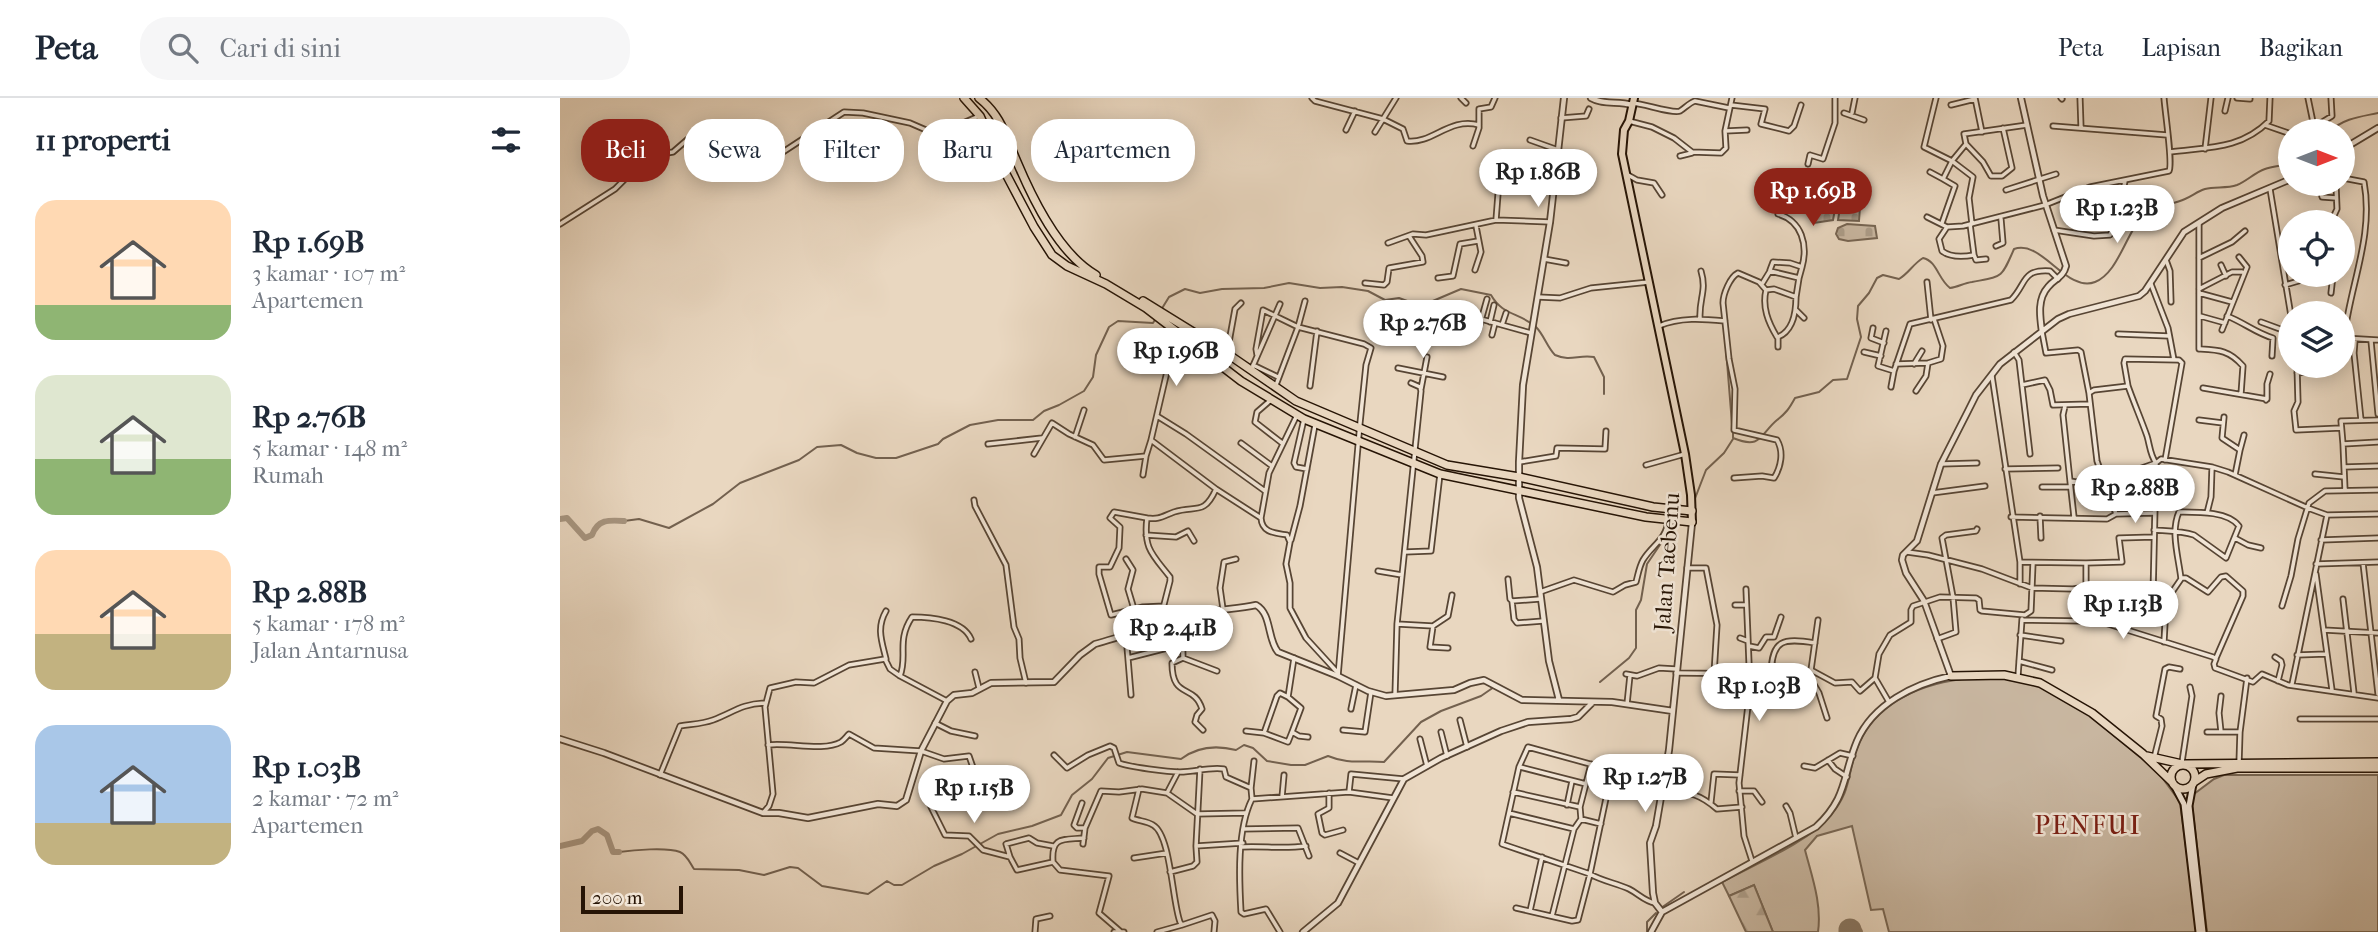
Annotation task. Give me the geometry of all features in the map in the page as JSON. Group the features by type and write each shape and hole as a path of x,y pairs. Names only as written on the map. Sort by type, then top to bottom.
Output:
{"highway":[{"path":"964,98 980,116 1006,174 1052,255 1067,266 1147,306"},
{"path":"979,98 995,112 1037,201 1070,255 1086,269 1167,320 1209,358 1300,417 1358,443 1440,474 1608,510 1692,522"},
{"path":"1182,332 1252,367 1275,387 1311,408 1395,445 1415,450 1455,467 1519,477 1653,507 1692,509"},
{"path":"1951,676 2018,676 2040,683 2081,705 2143,754 2173,784 2185,789 2206,774 2222,770 2378,762"},
{"path":"2143,754 2183,764 2342,765 2378,768"},
{"path":"2183,764 2193,770 2193,783"},
{"path":"2173,784 2172,770 2183,764"}],"main road":[{"name":"Jalan Taebenu","path":"1633,102 1624,130 1622,152 1685,454 1692,522"},
{"path":"2193,783 2189,806 2201,932"},
{"path":"2173,784 2184,804 2201,932"}],"street":[{"path":"1312,98 1383,118 1403,129 1406,139 1410,141 1429,137 1457,124 1479,125"},
{"path":"1374,132 1396,98"},
{"path":"1461,98 1466,103"},
{"path":"1473,146 1479,125 1479,109 1491,107 1495,98"},
{"path":"1559,700 1549,661 1540,592 1519,490 1519,462 1523,386 1550,222 1564,98"},
{"path":"1591,98 1597,101 1633,102 1670,112 1679,111 1695,101 1765,109 1761,124 1789,131 1794,126 1801,105"},
{"path":"1629,121 1652,127 1675,138 1687,150 1709,155 1723,152 1726,148 1725,131 1732,98"},
{"path":"1808,164 1810,155 1823,159 1835,123 1835,98"},
{"path":"1852,114 1855,98"},
{"path":"1936,98 1925,148 1952,161 1973,177 1969,198 1974,256 1976,260 1986,259"},
{"path":"1951,104 1975,98 1982,132"},
{"path":"2021,98 2045,205 2065,269 2060,278 2049,285 2041,301 2040,313 2046,353 2076,350 2081,352 2089,393 2095,453 2116,514"},
{"path":"2080,98 2081,127"},
{"path":"1927,217 1947,226 1971,224 2045,205 2090,187 2170,171 2172,164 2167,135 2166,98"},
{"path":"2206,149 2211,98"},
{"path":"2225,111 2228,98"},
{"path":"2237,98 2250,99"},
{"path":"2237,98 2242,105"},
{"path":"2170,152 2230,145 2265,125 2269,119 2270,98"},
{"path":"2308,98 2313,119"},
{"path":"2328,119 2332,116 2331,98"},
{"path":"1562,118 1586,116 1589,109"},
{"path":"1346,130 1354,111"},
{"path":"560,225 615,189 633,170 652,169 661,154 673,152 688,139 707,131 722,128 731,130 757,169 844,112 910,122 933,133 960,126 980,116"},
{"path":"1844,113 1864,120"},
{"path":"2003,128 2012,168 2002,176 1991,176 1983,162 1966,144 1964,134 1982,132 2003,128 2028,125"},
{"path":"2265,125 2278,130"},
{"path":"2053,126 2167,135"},
{"path":"2356,141 2378,128"},
{"path":"1725,131 1747,130"},
{"path":"1531,139 1558,150"},
{"path":"1943,179 1952,161 1966,144"},
{"path":"1680,156 1694,152"},
{"path":"1496,220 1498,191 1504,164"},
{"path":"1930,172 1955,186 1941,223"},
{"path":"1626,174 1637,180 1651,181 1662,195"},
{"path":"2006,190 2056,174"},
{"path":"2352,301 2363,248 2365,185 2362,180 2356,179"},
{"path":"2054,230 2109,236 2118,216 2124,181"},
{"path":"1651,932 1660,911 1816,827 1843,791 1863,732 1889,702 1917,686 1951,676 1924,601 1902,564 1902,557 1917,541 1941,464 1976,395 1991,374 2014,352 2069,314 2134,299 2146,291 2184,232 2222,208 2278,186"},
{"path":"2087,221 2090,187"},
{"path":"2270,190 2278,241"},
{"path":"2322,196 2336,198 2337,210"},
{"path":"1777,337 1789,330 1796,308 1805,254 1801,231 1786,217 1778,214"},
{"path":"1996,246 2003,243 2001,218"},
{"path":"1388,243 1409,236 1476,226 1496,220 1550,222"},
{"path":"2199,224 2199,349 2227,351 2235,357 2243,366 2241,394"},
{"path":"1475,270 1481,252 1476,226"},
{"path":"1947,226 1939,239 1942,251 1953,256 1974,256"},
{"path":"2199,258 2232,242 2245,232"},
{"path":"1365,283 1386,284 1389,268 1423,262 1409,236"},
{"path":"1438,278 1453,276 1460,244 1478,241"},
{"path":"2222,330 2246,266 2239,257"},
{"path":"1544,259 1566,263"},
{"path":"2165,259 2170,271 2171,302"},
{"path":"1762,285 1773,261 1802,267"},
{"path":"2221,265 2226,276"},
{"path":"1700,318 1699,304 1705,287 1701,271"},
{"path":"1770,271 1799,278"},
{"path":"1891,387 1910,324 2011,300 2025,278 2033,272 2052,272 2060,278"},
{"path":"2199,291 2232,272 2243,272"},
{"path":"1734,478 1775,478 1781,460 1780,447 1776,440 1763,435 1734,431 1735,398 1723,300 1735,274 1742,274 1766,290 1765,308 1777,337 1778,347"},
{"path":"1538,297 1560,298 1591,288 1649,282"},
{"path":"1896,365 1939,361 1943,354 1942,343 1933,320 1927,282"},
{"path":"2150,282 2169,336 2174,360"},
{"path":"2331,293 2332,287"},
{"path":"1766,290 1774,289 1796,297"},
{"path":"2199,291 2232,302"},
{"path":"1478,331 1479,319 1487,299"},
{"path":"1275,387 1305,301"},
{"path":"1227,353 1235,309 1241,303"},
{"path":"1278,377 1252,367 1279,304"},
{"path":"1492,335 1494,305"},
{"path":"1796,308 1804,318"},
{"path":"1257,355 1255,349 1262,311 1266,310 1297,327 1371,348 1366,365 1358,443 1338,674"},
{"path":"1502,325 1506,313"},
{"path":"2199,316 2225,323"},
{"path":"2227,316 2257,333 2273,338 2272,356"},
{"path":"1657,327 1672,321 1700,318 1725,321"},
{"path":"1479,319 1531,332"},
{"path":"2261,322 2278,328"},
{"path":"1873,328 1871,338 1884,343"},
{"path":"1310,386 1317,331"},
{"path":"1886,331 1878,366 1894,371"},
{"path":"1143,475 1146,456 1182,332"},
{"path":"2119,334 2169,336"},
{"path":"2355,340 2378,340"},
{"path":"2371,341 2378,414"},
{"path":"1913,364 1922,351"},
{"path":"1864,352 1881,356"},
{"path":"2014,352 2019,360 2029,454"},
{"path":"1395,695 1397,624 1421,389 1427,357"},
{"path":"2153,596 2156,463 2129,386 2125,359 2174,360 2181,361 2183,366 2165,460"},
{"path":"1916,391 1926,376 1928,363"},
{"path":"2355,363 2361,420"},
{"path":"1398,368 1443,377"},
{"path":"1991,374 2020,562 2020,584"},
{"path":"2203,388 2267,399 2270,374"},
{"path":"2297,378 2298,402 2294,411 2296,430 2341,428"},
{"path":"2022,385 2045,380 2053,405 2090,404"},
{"path":"1410,383 1421,389"},
{"path":"2089,393 2129,386"},
{"path":"1272,400 1257,412 1255,422 1282,443"},
{"path":"2064,406 2074,517"},
{"path":"1075,437 1084,410"},
{"path":"1157,416 1265,491"},
{"path":"2224,416 2223,440 2240,450"},
{"path":"1290,542 1287,535 1266,530 1261,523 1261,517 1272,466 1282,443 1300,417"},
{"path":"1300,417 1294,463 1296,467 1307,469"},
{"path":"1034,454 1054,420 1075,437 1093,445 1104,460 1146,456"},
{"path":"2199,420 2223,423"},
{"path":"2345,491 2341,421 2378,420"},
{"path":"1315,425 1286,564 1290,583 1290,608 1306,638 1338,674"},
{"path":"1519,462 1551,459 1556,456 1557,449 1605,449 1606,431"},
{"path":"2235,475 2244,435"},
{"path":"988,444 1042,438"},
{"path":"1151,440 1261,517"},
{"path":"2343,444 2378,442"},
{"path":"1241,443 1272,466"},
{"path":"1646,465 1685,454"},
{"path":"2070,481 2099,486 2158,460 2165,460 2212,467 2328,515 2378,514"},
{"path":"1941,464 1978,463"},
{"path":"2344,467 2378,466"},
{"path":"2005,469 2068,467"},
{"path":"2207,513 2211,497 2212,467"},
{"path":"1405,552 1431,551 1440,474"},
{"path":"2315,474 2344,477"},
{"path":"1932,493 1984,486"},
{"path":"2042,487 2070,487"},
{"path":"1164,606 1111,615 1099,567 1110,567 1119,548 1120,527 1111,520 1111,515 1117,512 1162,519 1180,510 1201,509 1211,500 1216,488"},
{"path":"2282,606 2298,539 2312,500 2325,491 2378,490"},
{"path":"974,500 1006,565 1014,627 1019,639 1020,659 1026,683"},
{"path":"1907,552 1982,569 2032,588 2086,587 2168,598 2181,578 2177,562 2176,532 2179,512 2207,513 2238,523 2226,558 2194,535 2176,532 2154,530"},
{"path":"2011,517 2107,519 2116,514 2154,513"},
{"path":"2292,685 2328,515"},
{"path":"2040,516 2041,538"},
{"path":"1147,518 1146,536 1150,553 1170,577 1159,626"},
{"path":"1540,592 1574,580 1613,592 1625,584 1636,582 1644,558 1662,539 1668,520"},
{"name":"Jalan Taebenu","path":"1660,911 1655,903 1650,848 1662,790 1673,711 1692,522"},
{"path":"1937,639 1956,633 1943,536 1977,529"},
{"path":"1146,536 1176,537 1188,530 1195,541"},
{"path":"2020,562 2122,562 2119,538 2154,537"},
{"path":"2235,538 2261,548"},
{"path":"2321,540 2378,538"},
{"path":"1126,559 1133,570 1128,589 1134,609"},
{"path":"1223,609 1220,588 1224,562 1236,559"},
{"path":"2316,564 2378,562"},
{"path":"2018,676 2022,618 2031,611 2033,563"},
{"path":"2086,563 2087,616"},
{"path":"2181,578 2188,579 2208,592 2226,576 2244,593 2216,659 2215,668 2255,682 2261,674 2266,674 2292,685 2378,696 2363,563"},
{"path":"1687,568 1706,568 1717,625 1714,674"},
{"path":"1378,571 1402,575"},
{"path":"2315,571 2332,690"},
{"path":"1508,579 1515,622 1544,621"},
{"path":"1746,589 1750,688 1739,791 1744,836 1752,861"},
{"path":"1397,624 1433,626 1448,616 1452,595"},
{"path":"1750,688 1782,683 1800,672 1809,670 1833,682 1852,682 1860,691 1875,678 1879,654 1889,635 1910,624 1912,608 1924,601 1940,597 1978,598 1982,611 2022,618 2083,621 2087,616"},
{"path":"2343,598 2354,693"},
{"path":"1512,601 1541,599"},
{"path":"1735,605 1746,605"},
{"path":"560,739 763,813 808,818 878,804 901,805 906,800 921,751 947,701 954,695 972,693 991,683 1054,682 1092,645 1223,609 1259,606 1266,619 1271,642 1278,652 1338,674 1371,692 1386,696 1454,690 1484,680 1517,700 1627,704 1673,711"},
{"path":"886,611 881,622 880,636 890,669 947,701"},
{"path":"2087,616 2216,659"},
{"path":"900,676 903,666 903,639 912,617 952,622 968,633 971,639"},
{"path":"1749,646 1759,648 1766,637 1774,637 1781,617"},
{"path":"1182,620 1183,658"},
{"path":"1818,620 1809,670 1827,718"},
{"path":"2164,642 2165,622"},
{"path":"1433,626 1430,647 1448,648"},
{"path":"2324,630 2378,633"},
{"path":"1126,635 1131,695"},
{"path":"2020,635 2061,641"},
{"path":"1740,638 1748,641"},
{"path":"1627,704 1628,674 1640,675 1659,668 1714,674 1771,674 1773,652 1786,640 1815,643"},
{"path":"1128,658 1183,644"},
{"path":"2297,655 2326,654"},
{"path":"2275,657 2282,663 2278,681"},
{"path":"1203,730 1195,722 1202,709 1198,699 1179,688 1173,679 1172,663 1183,658 1217,671"},
{"path":"1288,697 1294,658"},
{"path":"763,813 773,794 765,704 770,688 796,682 814,683 849,665 886,659"},
{"path":"1771,661 1782,683"},
{"path":"2019,661 2052,670"},
{"path":"2154,758 2162,726 2161,719 2156,716 2165,669 2180,669"},
{"path":"975,672 979,688"},
{"path":"1875,678 1889,702"},
{"path":"2239,763 2247,678"},
{"path":"1351,709 1356,685"},
{"path":"2183,764 2185,727 2192,696 2190,687"},
{"path":"1343,730 1365,732 1371,692"},
{"path":"1246,731 1264,733 1288,742 1301,708 1280,693 1264,733"},
{"path":"2221,696 2221,732"},
{"path":"1303,932 1338,903 1404,779 1447,755 1522,724 1578,717 1592,702"},
{"path":"660,775 680,726 706,722 746,704 765,704"},
{"path":"2300,719 2378,719"},
{"path":"1460,720 1467,747"},
{"path":"935,723 951,731 975,736"},
{"path":"1292,732 1308,737"},
{"path":"2207,732 2240,732"},
{"path":"1441,733 1447,755"},
{"path":"768,745 825,746 841,742 849,734 874,748 921,751 944,759 969,756 976,776"},
{"path":"1420,739 1427,766"},
{"path":"1054,755 1066,769 1110,746 1114,748 1119,763 1129,766 1178,772 1224,769 1226,777 1251,788"},
{"path":"1516,908 1578,920 1590,874 1612,773 1610,769 1528,747 1519,767 1502,844 1566,865 1590,874 1600,880 1625,887 1646,901 1655,903"},
{"path":"1804,766 1815,768 1844,752 1853,755"},
{"path":"1828,760 1847,776"},
{"path":"1254,761 1252,799 1245,813 1243,829 1239,879 1241,912 1244,914 1266,909 1280,932"},
{"path":"1552,916 1574,830 1581,819 1580,807 1591,764"},
{"path":"1519,767 1586,784"},
{"path":"1170,872 1196,865 1198,860 1196,846 1200,769"},
{"path":"1167,793 1178,772"},
{"path":"1349,792 1351,774 1404,779"},
{"path":"1282,797 1284,775"},
{"path":"1711,803 1714,775 1740,775"},
{"path":"1567,805 1572,781"},
{"path":"1083,844 1085,828 1101,791 1123,792 1139,789 1167,793 1197,814 1245,813"},
{"path":"1139,789 1132,818 1156,826 1161,835 1167,853 1174,900 1182,925"},
{"path":"1662,790 1692,794 1711,803 1717,810 1742,807"},
{"path":"1739,791 1754,791 1762,802"},
{"path":"1252,799 1349,792 1393,798"},
{"path":"1513,792 1580,807"},
{"path":"1329,793 1329,808 1318,814 1322,833 1325,835 1343,830"},
{"path":"1082,803 1074,825 1077,828 1085,828"},
{"path":"1786,806 1796,838"},
{"path":"931,807 945,835 969,836 983,850 1010,857"},
{"path":"1509,813 1574,830"},
{"path":"1581,819 1601,824"},
{"path":"1243,829 1298,828 1309,856"},
{"path":"1053,862 1017,870 1006,844 1025,838 1053,846 1063,840 1084,838"},
{"path":"1053,846 1053,862 1060,870 1109,876 1099,913 1123,932"},
{"path":"1196,846 1306,846"},
{"path":"1134,858 1167,853"},
{"path":"1340,853 1360,864"},
{"path":"1530,911 1542,857"},
{"path":"1157,932 1212,915 1214,932"},
{"path":"1035,932 1036,919 1050,916"},
{"path":"1114,932 1123,932"}],"green space":[{"path":"1823,172 1843,184 1838,193 1833,220 1814,223 1811,220 1820,174"},
{"path":"1849,190 1861,193 1859,221 1838,220 1842,195"},
{"path":"1847,224 1875,226 1877,238 1848,241 1839,239 1836,234 1838,228"},
{"path":"1972,678 2008,679 2041,686 2087,713 2158,772 2180,802 2197,932 1889,932 1883,909 1871,910 1852,826 1817,836 1805,850 1817,901 1818,932 1773,932 1754,885 1729,896 1722,882 1795,844 1831,815 1845,791 1856,751 1864,734 1888,707 1903,697 1936,684"},
{"path":"2224,775 2378,775 2378,932 2207,932 2192,804 2194,794"},
{"path":"1754,885 1773,932 1746,932 1729,896"}],"waterway":[{"path":"2352,119 2378,113"},
{"path":"1733,429 1733,438 1750,442 1760,439 1785,413 1795,398 1819,392 1833,380 1847,379 1861,337 1857,319 1858,306 1877,278 1883,275 1899,279 1923,258 1931,263 1950,288 1995,277 2003,271 2014,249 2024,248 2034,251 2074,280 2095,282 2111,269 2133,230 2146,214 2205,189 2237,185 2265,169 2278,166"},
{"path":"1161,310 1169,297 1185,289 1200,293 1222,289 1264,288 1289,283 1368,291 1385,300 1399,298 1421,306 1461,289 1491,295 1501,307 1536,327 1555,355 1566,358 1594,357 1604,377 1604,394"},
{"path":"624,521 639,519 669,528 713,504 740,483 799,460 817,447 841,445 876,458 896,458 938,444 970,425 998,420 1033,420 1044,411 1084,391 1093,377 1096,355 1109,327 1118,321 1153,323 1156,318"},
{"path":"1726,349 1732,424"},
{"path":"1694,501 1706,470 1724,453 1733,439"},
{"path":"560,519 567,518 585,538 592,535 601,523 624,521"},
{"path":"1600,682 1629,658 1636,648 1636,610 1641,600 1647,564 1670,530"},
{"path":"619,852 674,850 685,855 694,869 739,870 764,875 790,867 798,868 822,886 868,894 887,881 902,885 998,834 1032,826 1061,815 1072,795 1092,779 1108,758 1127,752 1181,759 1201,749 1221,747 1236,750 1244,745 1253,748 1267,761 1291,765 1305,765 1328,756 1349,761 1384,762 1421,722 1441,711 1481,696 1494,687"},
{"path":"560,846 582,841 598,829 607,835 613,852 619,852"},
{"path":"1661,908 1684,892"},
{"path":"1647,932 1647,922 1656,913"}],"taxiway":[{"path":"1853,932 1858,932"}],"district":[{"name":"PENFUI","path":"2088,825"}]}
